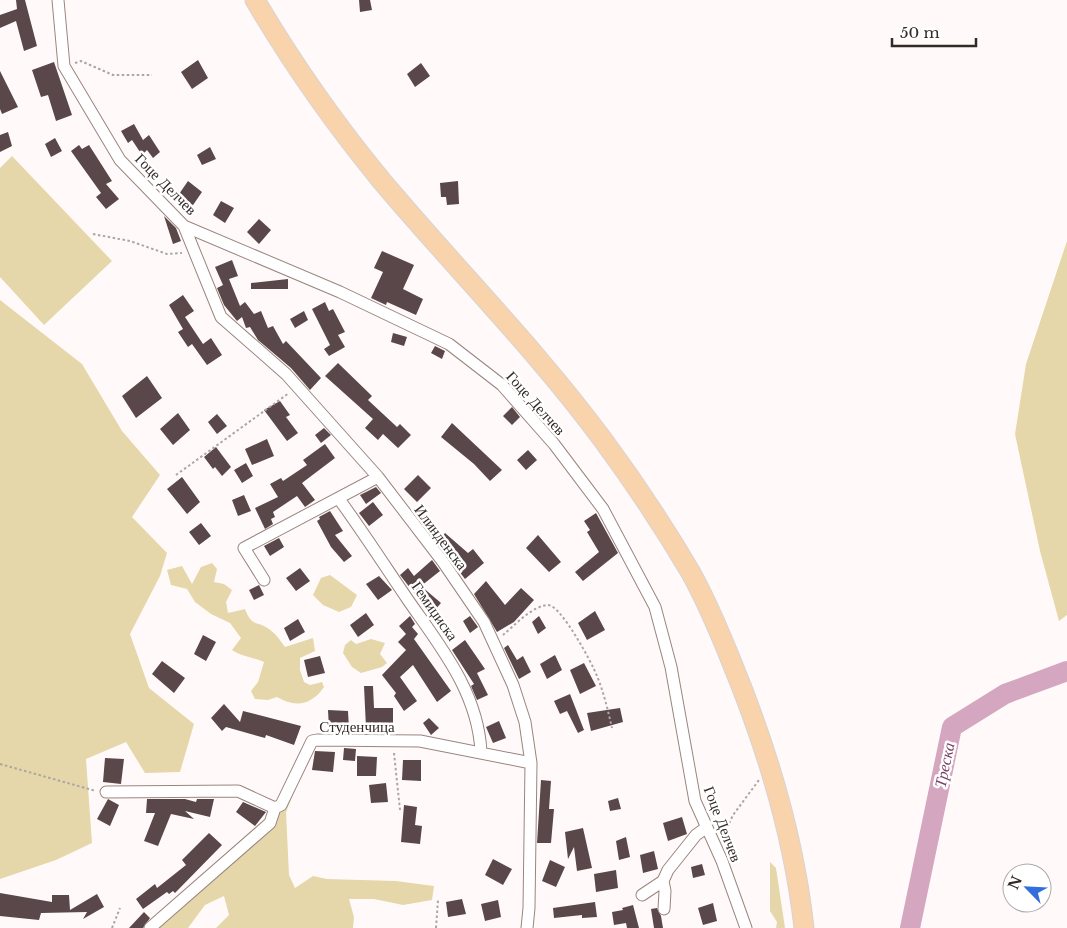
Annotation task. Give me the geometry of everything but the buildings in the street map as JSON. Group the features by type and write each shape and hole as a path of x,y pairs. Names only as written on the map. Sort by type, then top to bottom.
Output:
{"main road":[{"path":"255,0 274,32 319,97 380,178 565,392 603,440 656,517 692,575 707,605 744,692 770,767 780,802 804,928"}],"street":[{"name":"Гоце Делчев","path":"58,0 64,66 120,160 184,226 340,292 449,344 502,385 554,444 603,509 656,607 672,667 695,801 746,928"},
{"name":"Илинденска","path":"184,226 221,317 286,374 378,477 443,562 484,622 494,642 513,685 525,722 530,763 529,908 527,928"},
{"path":"264,580 244,548 378,477"},
{"name":"Гемиџиска","path":"339,499 441,645 459,676 477,720 481,752"},
{"name":"Студенчица","path":"275,808 281,805 312,741 420,742 481,752 518,762 530,763"},
{"path":"106,792 238,791 275,808 270,823 150,928"},
{"path":"642,895 663,881 668,870 696,835 707,827"},
{"path":"663,881 665,891 664,909"}],"path":[{"path":"64,66 81,61 113,75 152,76"},
{"path":"93,234 130,241 167,254 182,253 192,246"},
{"path":"176,475 297,388"},
{"path":"494,642 536,608 548,605 554,606 566,621 597,675 612,728"},
{"path":"393,741 400,810"},
{"path":"0,764 68,784 106,792"},
{"path":"713,842 722,840 733,815 770,767"},
{"path":"436,928 438,900"},
{"path":"112,928 120,908"}],"shaded area":[{"path":"12,156 112,261 44,325 0,277 0,168"},
{"path":"1067,241 1067,615 1059,621 1040,551 1015,434 1026,364"},
{"path":"0,300 82,364 122,431 160,475 132,517 167,553 160,576 130,634 149,688 194,724 180,772 145,773 126,742 86,759 92,843 56,860 0,879"},
{"path":"212,563 217,569 214,582 224,584 232,590 226,602 228,613 245,609 250,619 265,626 278,637 285,647 313,638 315,651 300,658 300,670 304,682 310,685 322,682 324,687 314,698 303,703 290,703 277,697 268,700 255,699 251,691 258,682 264,662 232,650 241,638 230,623 211,614 195,602 187,589 171,585 167,570 182,566 192,584 201,567"},
{"path":"330,575 357,595 351,607 339,612 323,605 313,595 321,578"},
{"path":"371,639 385,643 380,654 387,663 382,667 361,673 352,667 343,653 345,645 351,640 356,644"},
{"path":"299,780 286,812 289,875 295,888 313,876 327,879 396,881 434,886 432,900 403,905 374,899 349,899 354,917 353,928 216,928 229,915 224,896 205,905 188,928 158,928 264,836"},
{"path":"770,862 776,868 785,928 776,928 777,922 770,911"}],"waterway":[{"name":"Треска","path":"910,928 952,727 1005,694 1067,671"}]}
